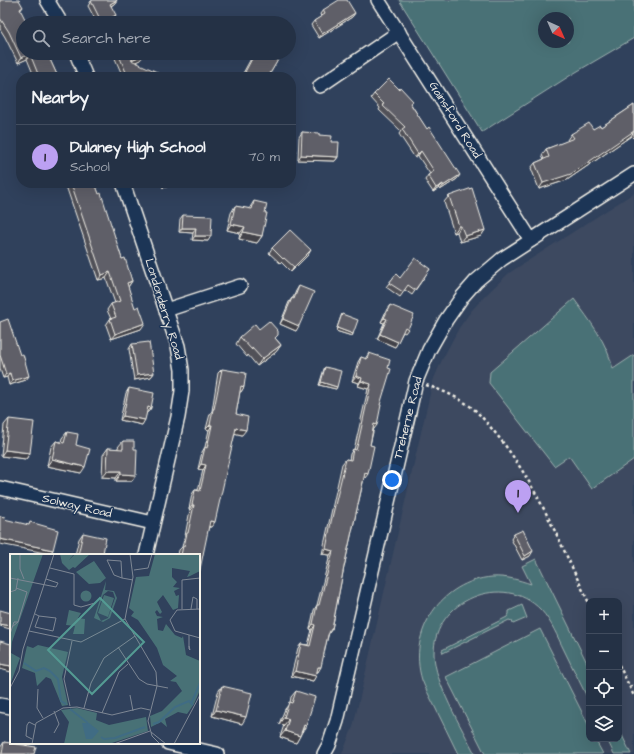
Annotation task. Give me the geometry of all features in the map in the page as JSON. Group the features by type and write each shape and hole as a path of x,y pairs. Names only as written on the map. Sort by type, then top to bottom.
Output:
{"street":[{"path":"47,0 57,16"},
{"name":"Gainsford Road","path":"378,0 531,240"},
{"path":"320,86 399,32"},
{"path":"79,60 84,72"},
{"name":"Treherne Road","path":"324,754 329,745 337,721 416,382 429,350 446,320 462,297 476,281 502,259 634,174"},
{"name":"Londonderry Road","path":"125,188 178,346 182,370 182,391 178,417 146,554"},
{"path":"166,310 240,286"},
{"name":"Solway Road","path":"0,488 153,523"},
{"path":"0,704 10,707"},
{"path":"172,744 217,754"}],"path":[{"path":"416,382 444,391 458,398 475,411 513,456 532,487 587,598"},
{"path":"622,670 634,696"},
{"path":"630,687 634,685"}],"shaded area":[{"path":"634,193 634,754 342,754 353,727 433,381 459,328 472,310 509,273"}],"green space":[{"path":"399,0 634,0 634,38 571,75 482,132"},
{"path":"574,299 602,341 607,350 613,369 634,355 634,459 592,489 569,456 554,466 489,383 490,372"},
{"path":"536,559 586,661 586,695 554,629 541,610 526,598 509,593 491,593 473,597 458,606 445,619 437,635 434,654 435,665 444,691 475,754 458,754 422,680 419,662 420,644 424,627 444,598 458,588 474,581 492,577 502,577 531,584 522,566"},
{"path":"522,605 527,618 513,624 512,621 509,620 443,653 442,650 507,617 509,611"},
{"path":"540,629 586,720 586,742 597,742 603,754 485,754 446,677"},
{"path":"622,735 631,754 614,754 608,742 622,742"}],"building":[{"path":"0,0 19,0 23,7 20,9 24,16 16,16 16,47 9,32 0,18"},
{"path":"117,0 110,4 116,15 98,16 91,1"},
{"path":"339,0 347,0 355,13 322,34 314,21 325,14 323,10"},
{"path":"32,60 50,60 56,72 37,72"},
{"path":"121,60 131,60 157,72 126,72"},
{"path":"251,60 278,60 271,72 245,72"},
{"path":"389,79 399,89 400,87 413,101 410,103 427,129 429,127 460,175 443,186 443,184 436,188 428,175 434,171 421,151 418,154 402,129 405,127 382,105 384,104 374,94"},
{"path":"634,105 634,131 571,174 543,183 535,163 549,157 546,149 574,138 571,134 589,123 593,129 600,125 601,127"},
{"path":"302,132 319,133 319,135 332,136 331,142 339,142 338,157 301,155"},
{"path":"73,188 97,188 99,194 101,193 122,259 125,258 132,281 127,283 135,308 139,306 145,323 115,334 110,319 116,317 111,304 120,301 110,272 102,275"},
{"path":"472,188 485,230 465,236 461,226 459,226 449,196"},
{"path":"254,201 267,204 265,213 267,213 262,236 243,232 245,227 231,224 235,206 252,209"},
{"path":"183,215 212,216 211,236 195,236 196,228 182,228"},
{"path":"290,230 311,250 294,267 272,248"},
{"path":"415,258 430,269 415,290 408,285 403,292 389,283 396,274 400,278"},
{"path":"299,286 314,292 299,326 283,319"},
{"path":"390,305 414,315 408,329 405,327 398,342 380,334 387,319 384,318"},
{"path":"342,314 358,320 353,334 337,328"},
{"path":"8,319 20,355 23,354 29,376 12,381 10,373 6,374 0,355 0,322"},
{"path":"269,321 278,331 278,335 275,338 281,345 262,359 240,337 255,324 259,329"},
{"path":"149,342 154,373 137,375 132,344"},
{"path":"369,353 390,360 388,368 391,369 380,405 377,425 374,424 370,445 374,446 368,474 365,473 332,629 328,635 321,667 318,667 316,676 295,671 301,644 310,646 315,625 313,624 317,605 319,605 333,551 326,549 331,522 346,459 351,460 353,449 356,450 371,384 361,381 362,378 356,376 361,357 367,359"},
{"path":"325,367 341,371 337,387 321,382"},
{"path":"222,369 246,373 244,387 241,386 236,414 248,417 246,430 236,428 215,522 210,521 200,569 200,554 181,554 188,533 194,505 192,505 195,490 200,491 206,465 201,464 205,447 207,448"},
{"path":"129,388 154,393 151,408 148,407 145,420 123,416"},
{"path":"9,419 34,422 30,453 5,450"},
{"path":"67,432 78,434 76,445 90,449 85,467 52,459 56,441 64,443"},
{"path":"123,441 134,441 134,449 137,449 136,475 121,474 121,471 107,471 108,448 123,449"},
{"path":"0,516 5,517 4,519 29,525 30,522 58,530 53,550 0,539"},
{"path":"523,530 533,551 525,556 514,534"},
{"path":"83,533 106,538 103,553 106,554 78,554"},
{"path":"0,610 10,613 10,626 0,624"},
{"path":"0,641 10,644 10,666 0,664"},
{"path":"222,686 252,693 246,717 216,710"},
{"path":"296,691 315,697 306,726 304,725 300,736 285,731 289,719 284,717 289,702 292,703"},
{"path":"4,742 36,747 34,754 2,754"}],"place":[{"name":"Dulaney High School","path":"518,513"}]}
